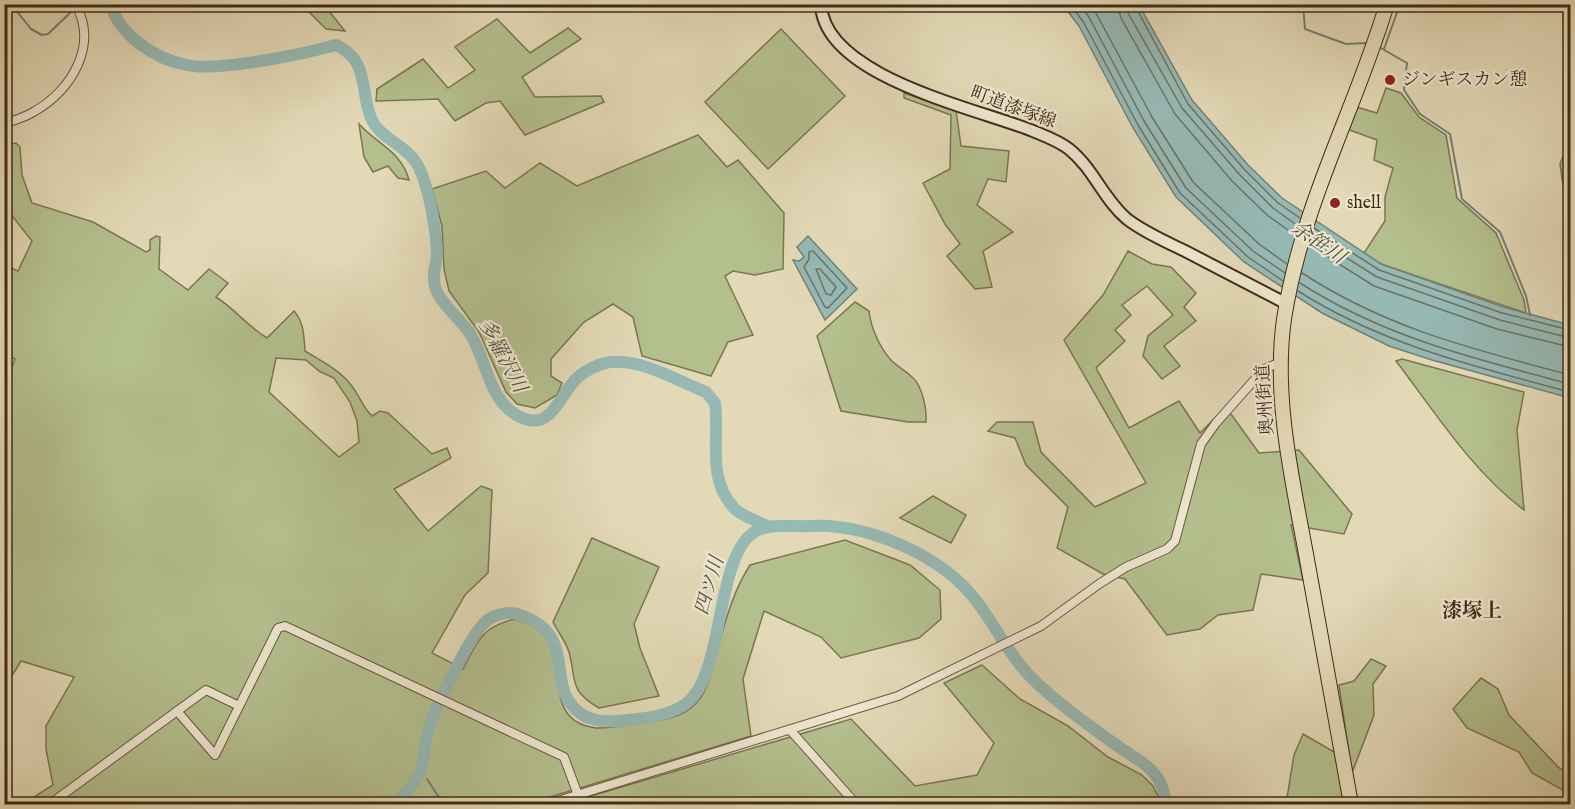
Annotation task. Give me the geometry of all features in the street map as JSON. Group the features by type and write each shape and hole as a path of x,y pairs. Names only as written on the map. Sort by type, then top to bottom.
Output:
{"highway":[{"name":"奥州街道","path":"1351,804 1289,462 1281,362 1288,298 1308,215 1387,4"}],"street":[{"path":"4,124 36,111 76,71 82,60 86,33 75,4"},
{"name":"町道漆塚線","path":"821,4 831,33 867,68 892,81 1031,130 1060,143 1078,158 1127,219 1152,235 1288,298"},
{"path":"548,804 791,731 898,696 1025,634 1126,567 1167,549 1174,541 1201,444 1216,423 1264,369 1281,362"},
{"path":"177,711 215,755 281,625 564,757 578,795"},
{"path":"50,804 206,690 239,706"},
{"path":"791,731 856,804"}],"green space":[{"path":"302,5 324,5 345,31 326,29"},
{"path":"497,19 530,53 568,28 581,39 522,77 535,97 601,96 604,102 525,135 500,101 486,103 455,121 438,99 376,101 377,89 423,59 448,88 475,70 455,47"},
{"path":"781,29 845,96 768,169 705,102"},
{"path":"1386,88 1401,93 1419,117 1446,135 1457,198 1496,233 1524,300 1526,313 1381,264 1364,253 1385,221 1385,197 1393,168 1374,160 1377,140 1347,129 1356,107 1377,113"},
{"path":"904,93 956,110 961,146 1009,151 1006,182 988,179 977,205 1013,232 983,251 992,287 975,289 947,256 960,244 945,224 923,183 950,169 951,115 904,98"},
{"path":"359,124 395,155 406,170 409,180 398,178 388,166 373,172 364,157"},
{"path":"698,135 727,167 738,160 784,213 783,269 755,275 733,271 725,276 753,335 728,342 711,376 642,356 633,317 613,304 584,322 551,359 551,376 562,383 557,395 535,408 517,404 506,392 479,332 449,291 444,269 442,226 432,189 486,171 505,188 540,163 577,186"},
{"path":"16,143 20,147 22,175 32,203 93,222 146,252 150,250 150,240 156,236 160,237 159,269 188,290 209,269 228,283 216,297 267,338 294,311 302,325 305,351 330,366 347,380 372,416 380,411 388,413 432,454 447,448 451,458 394,489 428,531 481,486 492,490 488,573 465,595 432,653 463,669 482,636 495,626 515,619 536,627 546,636 556,662 562,703 568,715 579,723 596,728 608,728 677,716 696,703 706,687 730,608 738,586 750,565 845,540 910,565 940,590 941,619 919,638 841,658 821,637 764,611 743,679 751,736 547,798 539,804 23,804 53,785 46,749 46,726 74,677 21,661 5,687 4,389 15,359 5,353 4,265 18,271 32,241 5,207 5,145","holes":["276,358 306,360 319,371 334,378 350,402 357,421 359,442 339,457 269,392"]},
{"path":"1570,150 1570,232 1560,164 1564,154"},
{"path":"1128,251 1152,264 1171,267 1196,293 1184,307 1196,321 1164,346 1180,366 1162,379 1143,356 1148,336 1173,315 1147,286 1122,305 1131,315 1115,330 1125,341 1096,368 1129,428 1179,401 1200,433 1224,409 1231,414 1259,453 1299,450 1352,514 1344,534 1291,525 1303,580 1261,574 1253,610 1218,615 1200,629 1167,635 1125,579 1103,574 1057,548 1068,507 1026,465 1015,438 988,431 997,422 1033,422 1041,452 1095,507 1146,483 1064,340 1103,295"},
{"path":"855,302 869,311 879,343 886,354 919,386 925,404 926,422 908,422 841,411 817,336"},
{"path":"1402,359 1524,392 1517,430 1524,510 1488,477 1455,440 1396,361"},
{"path":"933,496 966,515 951,543 900,518"},
{"path":"592,538 659,567 634,624 640,648 659,696 599,708 582,696 575,684 568,648 553,622"},
{"path":"1371,659 1386,666 1373,684 1374,715 1352,773 1339,685 1354,681"},
{"path":"982,665 1020,699 1068,726 1108,757 1142,775 1153,786 1162,804 564,804 851,719 915,786 977,775 994,743 944,683"},
{"path":"1481,678 1498,689 1509,715 1559,768 1570,773 1570,794 1532,773 1519,752 1467,728 1453,709"},
{"path":"1303,734 1336,753 1345,804 1286,804 1294,755"}],"water":[{"name":"余笹川","path":"1063,5 1139,5 1192,100 1248,165 1282,198 1381,264 1503,307 1570,325 1570,398 1389,346 1322,313 1244,262 1176,197 1133,128 1079,26"},
{"path":"808,236 857,289 825,320 793,260 799,261 804,257 797,247"}],"waterway":[{"name":"多羅沢川","path":"110,4 115,16 130,36 150,51 186,65 200,67 239,64 336,45 347,52 355,60 359,69 368,110 376,127 407,152 417,164 429,196 436,235 435,287 443,302 471,335 490,380 508,409 518,416 539,420 554,410 578,377 593,367 611,362 647,367 706,392 715,403 717,471 725,496 737,511 767,526"},
{"path":"1303,4 1305,29 1346,44 1368,43"},
{"path":"1384,49 1400,4"},
{"path":"4,12 15,9 31,29 42,35 48,34 73,10"},
{"path":"1379,47 1407,63 1404,90 1420,114 1450,134 1462,199 1500,232 1526,296 1530,315"},
{"name":"四ツ川","path":"397,804 419,775 430,724 444,692 473,638 489,619 510,613 523,616 540,625 551,637 556,649 564,690 569,702 586,717 600,721 616,721 668,713 688,702 703,680 727,583 743,543 756,531 782,526 831,526 879,536 902,545 945,570 978,603 1014,656 1039,685 1078,718 1150,768 1161,783 1166,804"},
{"path":"427,779 438,796 452,804"}],"place":[{"name":"ジンギスカン憩","path":"1390,80"},
{"name":"shell","path":"1335,203"}],"district":[{"name":"漆塚上","path":"1472,611"}]}
